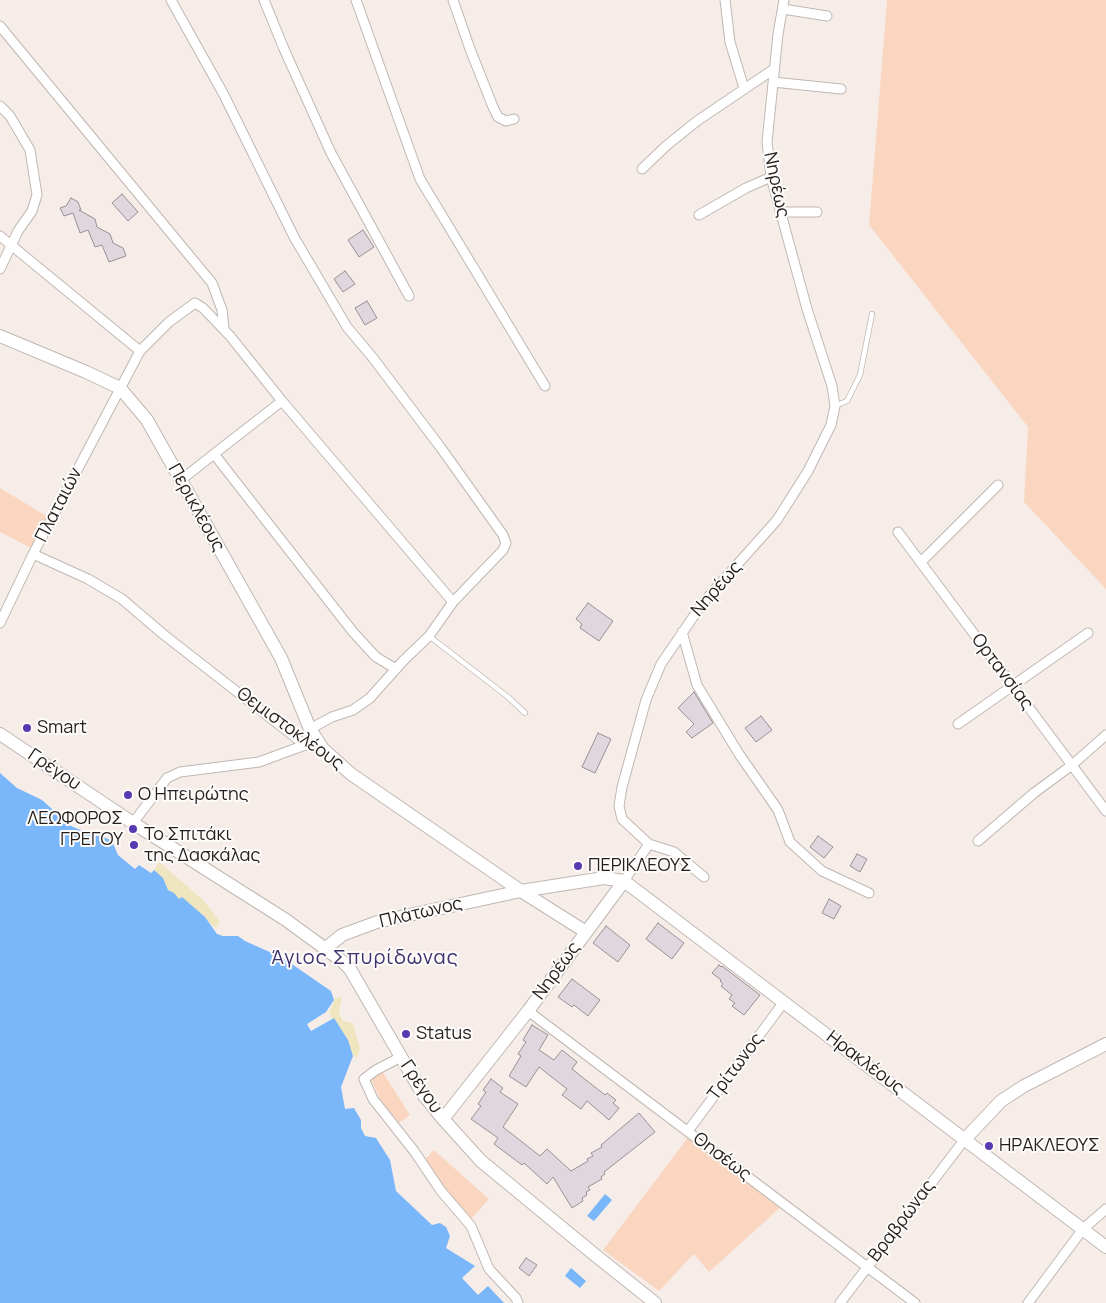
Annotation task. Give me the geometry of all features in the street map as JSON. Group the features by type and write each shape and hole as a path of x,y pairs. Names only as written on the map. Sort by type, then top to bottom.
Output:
{"main road":[{"name":"Περικλέους","path":"0,336 120,388 147,420 281,658 310,729 323,750"},
{"name":"Γρέγου","path":"0,734 133,823 278,915 342,961 350,969 422,1093 481,1161 595,1256 655,1303"},
{"name":"Θεμιστοκλέους","path":"323,750 351,774 521,891 586,932"},
{"name":"Πλάτωνος","path":"326,948 342,935 377,922 521,891 604,878 624,881"},
{"name":"Νηρέως","path":"443,1119 528,1011 624,881"},
{"name":"Ηρακλέους","path":"624,881 1106,1247"},
{"path":"965,1139 1001,1101 1024,1086 1106,1044"}],"street":[{"path":"171,0 224,95 294,237 347,327 401,395 503,536 506,543 502,550 453,602 429,636 370,698 353,710 332,717 310,729"},
{"path":"264,0 331,153 409,296"},
{"path":"356,0 420,179 545,386"},
{"path":"453,0 493,107 498,116 506,121 514,119"},
{"path":"725,0 730,42 744,88"},
{"path":"783,4 827,16"},
{"name":"Νηρέως","path":"624,881 649,844 622,819 619,806 622,787 646,700 661,664 702,604 777,520 808,471 831,425 835,406 832,386 807,309 770,177 767,142 783,4"},
{"path":"0,26 212,283 222,310 224,328 282,401 453,602"},
{"path":"642,169 666,146 697,121 774,69"},
{"path":"773,82 841,89"},
{"path":"0,106 10,116 30,150 37,195 32,211 18,231 0,269"},
{"path":"700,215 746,188 770,177"},
{"path":"780,212 817,212"},
{"path":"0,236 140,351"},
{"name":"Πλαταιών","path":"0,623 33,554 140,351 169,322 195,303 224,328"},
{"path":"181,480 282,401"},
{"path":"214,454 353,632 376,657 396,669"},
{"path":"921,562 998,485"},
{"name":"Ορτανσίας","path":"898,532 1106,811"},
{"name":"Θεμιστοκλέους","path":"33,554 88,579 122,599 162,634 305,745 323,750"},
{"path":"682,632 697,685 739,754 778,810 790,842 822,871 868,893"},
{"path":"958,724 1088,633"},
{"path":"978,841 1106,735"},
{"path":"133,823 167,778 180,772 259,762 305,745"},
{"path":"649,844 674,852 704,877"},
{"name":"Τρίτωνος","path":"688,1131 784,1002"},
{"name":"Θησέως","path":"528,1011 915,1303"},
{"path":"401,1057 376,1070 364,1079 372,1099 471,1226 489,1269 516,1298 518,1303"},
{"name":"Βραβρώνας","path":"840,1303 965,1139"},
{"path":"1028,1303 1082,1230 1106,1210"}],"lane":[{"path":"835,406 847,401 860,375 872,314"},
{"path":"429,636 502,692 525,713"}],"shaded area":[{"path":"887,0 1106,0 1106,589 1024,502 1028,427 869,225"},
{"path":"0,488 48,517 33,549 0,532"},
{"path":"382,1071 410,1115 399,1123 380,1099 370,1077"},
{"path":"689,1136 782,1206 709,1272 694,1254 659,1291 603,1250"},
{"path":"434,1150 489,1199 471,1219 445,1192 429,1167 426,1158"}],"sand":[{"path":"159,862 203,900 220,922 216,928 168,890 154,870"},
{"path":"342,997 339,1012 343,1021 353,1023 360,1049 356,1059 329,1013 335,998"}],"water":[{"path":"0,773 17,788 42,800 71,826 112,841 118,855 135,869 139,865 151,873 154,870 163,878 168,890 179,899 182,897 205,917 217,934 238,936 283,958 331,991 334,1000 326,1012 307,1024 311,1031 334,1018 348,1040 353,1056 341,1087 345,1109 354,1108 361,1120 361,1128 365,1136 376,1138 390,1160 396,1191 432,1225 440,1223 446,1227 450,1236 446,1248 475,1266 462,1278 478,1295 488,1286 504,1303 0,1303"},
{"path":"605,1194 612,1200 594,1221 587,1216"},
{"path":"571,1268 586,1281 580,1288 565,1276"}],"building":[{"path":"122,194 138,212 128,221 112,203"},
{"path":"71,198 78,202 81,210 79,210 95,219 97,227 110,234 113,243 123,248 126,256 109,262 102,245 95,247 88,230 80,233 73,213 64,216 60,208 66,206"},
{"path":"363,230 374,247 359,257 348,240"},
{"path":"345,271 355,284 343,292 334,279"},
{"path":"367,301 377,318 365,325 355,308"},
{"path":"588,603 613,621 599,641 580,628 582,624 576,619"},
{"path":"694,692 713,723 692,738 686,732 694,724 678,708"},
{"path":"761,716 772,730 756,742 745,728"},
{"path":"598,733 611,739 595,773 582,767"},
{"path":"818,836 833,847 824,858 810,847"},
{"path":"857,854 867,859 860,872 850,866"},
{"path":"829,899 841,906 834,919 822,913"},
{"path":"658,923 684,943 672,959 646,939"},
{"path":"606,926 630,945 618,962 593,943"},
{"path":"719,965 760,995 744,1015 732,1006 735,1003 729,999 732,995 721,986 723,984 721,980 712,973"},
{"path":"572,979 600,1000 588,1016 574,1005 572,1007 558,997"},
{"path":"532,1025 548,1035 539,1050 554,1060 562,1050 577,1062 572,1069 605,1095 607,1093 616,1100 613,1103 619,1108 609,1120 587,1101 581,1109 562,1095 567,1089 539,1067 526,1087 509,1076 521,1056 518,1054 526,1042 523,1040"},
{"path":"491,1079 503,1088 500,1092 518,1104 503,1127 540,1156 547,1149 571,1171 588,1161 587,1159 593,1156 591,1153 602,1147 601,1145 639,1113 655,1132 604,1172 605,1174 601,1177 602,1179 588,1187 590,1190 582,1198 583,1201 572,1208 553,1177 547,1184 524,1163 522,1165 494,1144 498,1138 471,1119 481,1106 478,1104 486,1092 483,1090"},
{"path":"526,1258 537,1265 529,1276 519,1268"}],"place":[{"name":"Smart","path":"27,728"},
{"name":"Ο Ηπειρώτης","path":"128,795"},
{"name":"ΛΕΩΦΟΡΟΣ ΓΡΕΓΟΥ","path":"133,829"},
{"name":"Το Σπιτάκι της Δασκάλας","path":"134,845"},
{"name":"ΠΕΡΙΚΛΕΟΥΣ","path":"578,866"},
{"name":"Status","path":"406,1034"},
{"name":"ΗΡΑΚΛΕΟΥΣ","path":"989,1146"}],"district":[{"name":"Άγιος Σπυρίδωνας","path":"365,958"}]}
